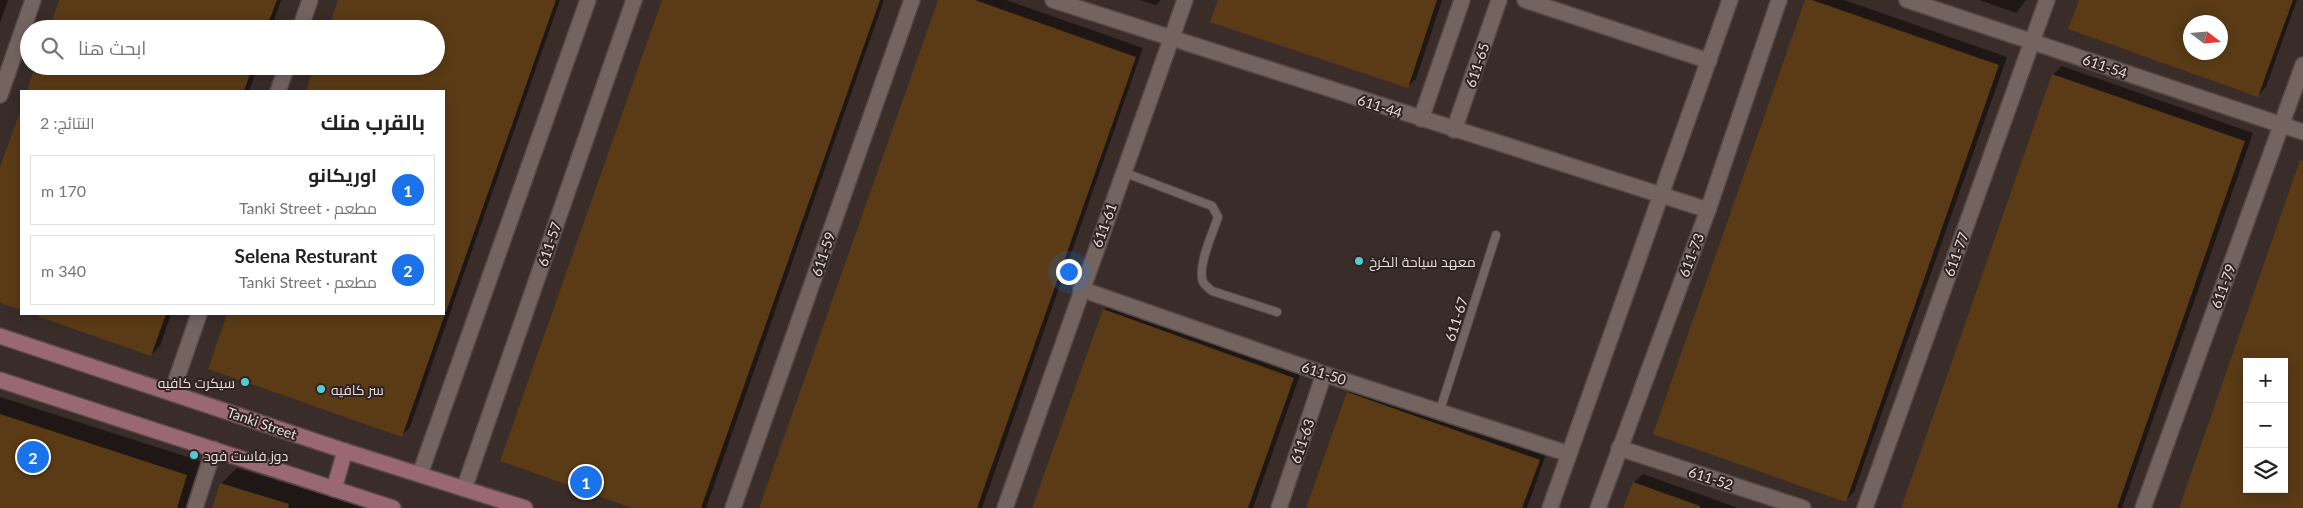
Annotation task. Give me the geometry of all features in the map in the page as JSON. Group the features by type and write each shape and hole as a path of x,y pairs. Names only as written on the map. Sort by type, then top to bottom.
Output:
{"street":[{"path":"27,20 34,0"},
{"path":"303,20 310,0"},
{"path":"420,474 588,0"},
{"name":"611-57","path":"464,489 634,0"},
{"name":"611-59","path":"733,508 912,0"},
{"name":"611-44","path":"1053,0 1708,210"},
{"name":"611-61","path":"1005,508 1081,289 1185,0"},
{"path":"1421,119 1462,0"},
{"name":"611-65","path":"1454,130 1499,0"},
{"path":"1525,0 1709,61"},
{"path":"1550,508 1730,0"},
{"name":"611-73","path":"1598,508 1708,210 1779,0"},
{"name":"611-54","path":"1907,0 2303,132"},
{"name":"611-77","path":"1865,508 2048,0"},
{"path":"0,95 20,39"},
{"name":"611-79","path":"2142,508 2303,65"},
{"path":"278,90 284,75"},
{"name":"611-50","path":"1081,289 1324,374 1440,410 1569,454"},
{"path":"172,392 200,315"},
{"name":"Tanki Street","path":"0,336 345,451 525,508"},
{"name":"611-63","path":"1279,508 1324,374"},
{"path":"0,380 393,508"},
{"name":"611-52","path":"1619,448 1803,508"},
{"path":"195,508 214,449"},
{"path":"334,489 345,451"}],"lane":[{"path":"1123,172 1212,206 1218,217 1204,259 1202,274 1204,284 1212,291 1277,312"},
{"name":"611-67","path":"1440,410 1496,235"}],"building":[{"path":"59,0 277,0 269,20 52,20"},
{"path":"338,0 556,0 446,312 445,90 306,90 311,75 445,75 445,20 331,20"},
{"path":"662,0 880,0 701,508 632,508 500,461"},
{"path":"938,0 975,0 1136,57 977,508 759,508"},
{"path":"1218,0 1437,0 1408,88 1210,22"},
{"path":"1805,0 1812,0 1999,65 1846,502 1653,434"},
{"path":"2079,0 2293,0 2258,97 2068,29"},
{"path":"2052,74 2245,141 2117,508 1901,508"},
{"path":"32,75 250,75 244,90 27,90"},
{"path":"20,114 20,310 0,303 0,167"},
{"path":"2300,160 2303,161 2303,508 2179,508"},
{"path":"1103,309 1294,378 1248,508 1032,508"},
{"path":"38,315 166,315 151,356"},
{"path":"227,315 445,315 402,437 208,369"},
{"path":"1347,392 1540,460 1522,508 1306,508"},
{"path":"0,414 187,475 177,508 0,508"},
{"path":"1633,482 1700,506 1700,508 1623,508"},
{"path":"220,483 289,504 288,508 212,508"}],"place":[{"name":"معهد سياحة الكرخ","path":"1359,261"},
{"name":"سيكرت كافيه","path":"245,382"},
{"name":"سر كافيه","path":"321,389"},
{"name":"دوز فاست فود","path":"194,455"},
{"name":"Selena Resturant","path":"33,457"},
{"name":"اوريكانو","path":"586,482"}]}
